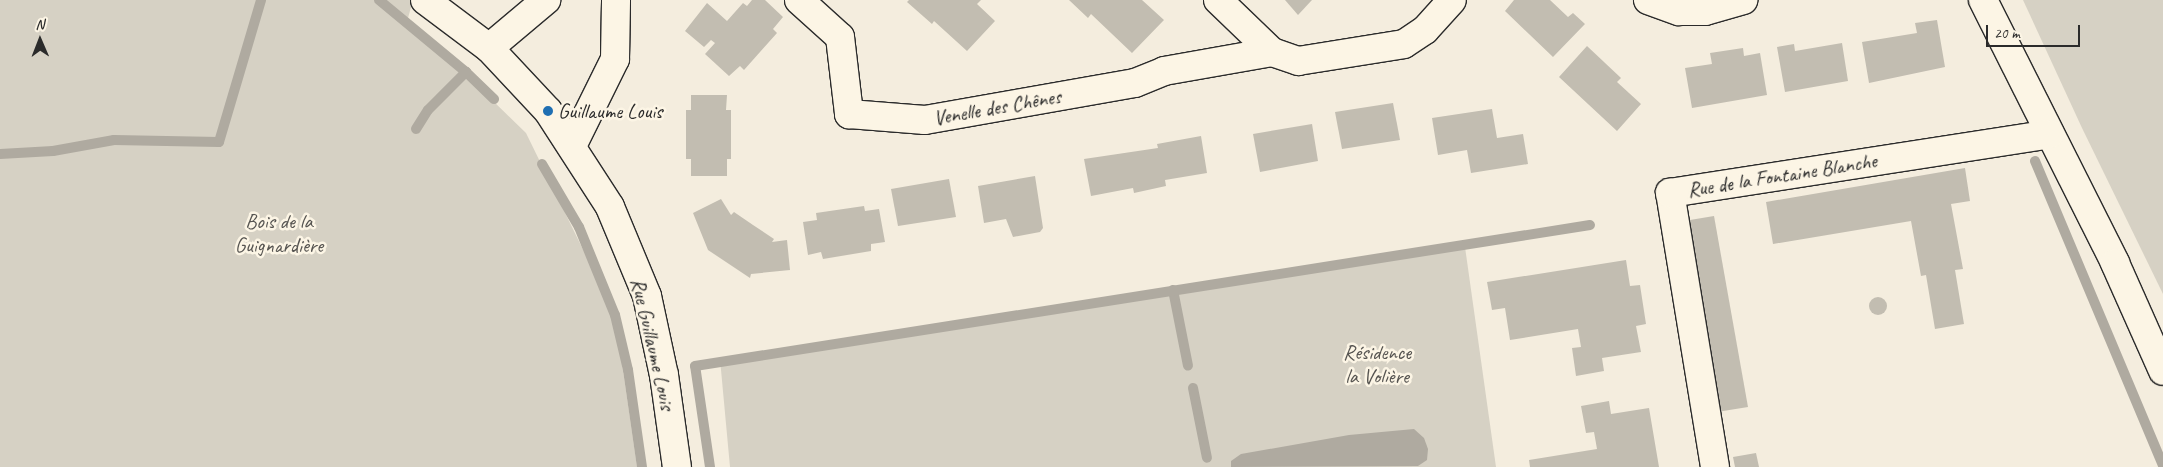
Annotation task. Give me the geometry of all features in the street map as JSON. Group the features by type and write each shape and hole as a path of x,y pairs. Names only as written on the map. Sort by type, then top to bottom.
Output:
{"street":[{"name":"Rue Guillaume Louis","path":"425,0 489,48 548,111 573,144 610,207 646,296 664,374 677,467"},
{"path":"489,48 546,0"},
{"path":"573,144 615,59 616,0"},
{"name":"Venelle des Chênes","path":"799,0 840,37 849,114 925,120 1135,83 1164,71 1272,52"},
{"path":"1218,0 1272,52 1298,61 1404,44 1425,30 1452,0"},
{"path":"1648,0 1680,11 1705,11 1743,0"},
{"path":"1983,0 2115,263 2163,371"},
{"name":"Rue de la Fontaine Blanche","path":"1715,467 1670,193 2049,134"}],"green space":[{"name":"Bois de la Guignardière","path":"0,0 413,0 408,18 526,133 615,315 637,467 0,467"},
{"path":"2023,0 2163,0 2163,294 2082,128"},
{"name":"Résidence la Volière","path":"1465,247 1496,467 730,467 720,359"}],"shaded area":[{"path":"1414,429 1424,438 1428,449 1427,460 1418,466 1231,467 1231,461 1241,454 1349,435"}],"building":[{"path":"752,0 765,0 783,17 773,29 777,33 744,70 740,66 729,76 705,54 715,43 711,40 704,47 685,31 707,3 727,21 743,3 747,6"},
{"path":"909,0 981,0 977,4 995,21 967,51 934,21 932,24 907,2"},
{"path":"1069,0 1142,0 1164,20 1132,53 1091,14 1088,18"},
{"path":"1285,0 1312,0 1298,15"},
{"path":"1514,0 1550,0 1568,17 1573,13 1585,24 1553,57 1505,11"},
{"path":"1937,20 1945,67 1869,83 1862,42 1917,33 1915,23"},
{"path":"1842,43 1848,81 1785,92 1777,47 1794,44 1795,51"},
{"path":"1587,46 1621,78 1617,82 1641,104 1617,131 1559,77"},
{"path":"1743,48 1744,56 1760,53 1767,95 1692,108 1685,68 1712,64 1710,53"},
{"path":"691,95 727,95 726,110 731,110 731,159 727,159 727,176 691,176 691,159 686,159 686,110 691,110"},
{"path":"1393,103 1400,140 1342,149 1335,112"},
{"path":"1492,109 1497,138 1523,134 1528,164 1471,173 1467,150 1438,155 1432,118"},
{"path":"1312,124 1318,161 1260,172 1253,134"},
{"path":"1201,136 1207,173 1165,180 1166,186 1134,193 1133,188 1091,196 1084,159 1158,148 1157,144"},
{"path":"1965,168 1970,201 1951,204 1963,269 1955,270 1964,324 1935,329 1926,275 1921,276 1911,221 1773,244 1766,202"},
{"path":"1035,176 1043,228 1040,232 1013,237 1006,219 984,223 978,186"},
{"path":"949,179 956,217 898,226 891,189"},
{"path":"721,199 731,215 734,212 774,239 772,242 787,240 790,270 751,274 750,278 708,250 693,213"},
{"path":"864,206 865,211 879,209 885,242 871,244 871,251 823,259 821,252 808,255 803,222 817,220 816,213"},
{"path":"1714,216 1748,407 1717,412 1684,221"},
{"path":"1626,260 1630,286 1640,285 1646,324 1636,326 1641,352 1602,358 1604,371 1576,376 1572,348 1581,347 1578,329 1510,340 1505,308 1492,310 1487,282"},
{"path":"1874,297 1882,297 1887,302 1885,313 1874,315 1869,310 1869,302"},
{"path":"1609,401 1611,414 1649,408 1659,467 1530,467 1529,460 1597,449 1594,432 1586,433 1581,406"},
{"path":"1756,453 1759,467 1735,467 1733,457"}],"waterway":[{"path":"0,154 53,151 114,140 219,142 261,0"},
{"path":"379,0 466,72 494,99"},
{"path":"416,129 428,110 466,72"},
{"path":"2035,161 2163,466"},
{"path":"542,164 579,227 615,315 628,370 642,467"},
{"path":"710,467 695,366 1590,225"},
{"path":"1173,290 1188,366"},
{"path":"1193,388 1207,458"}],"place":[{"name":"Guillaume Louis","path":"548,111"}]}
